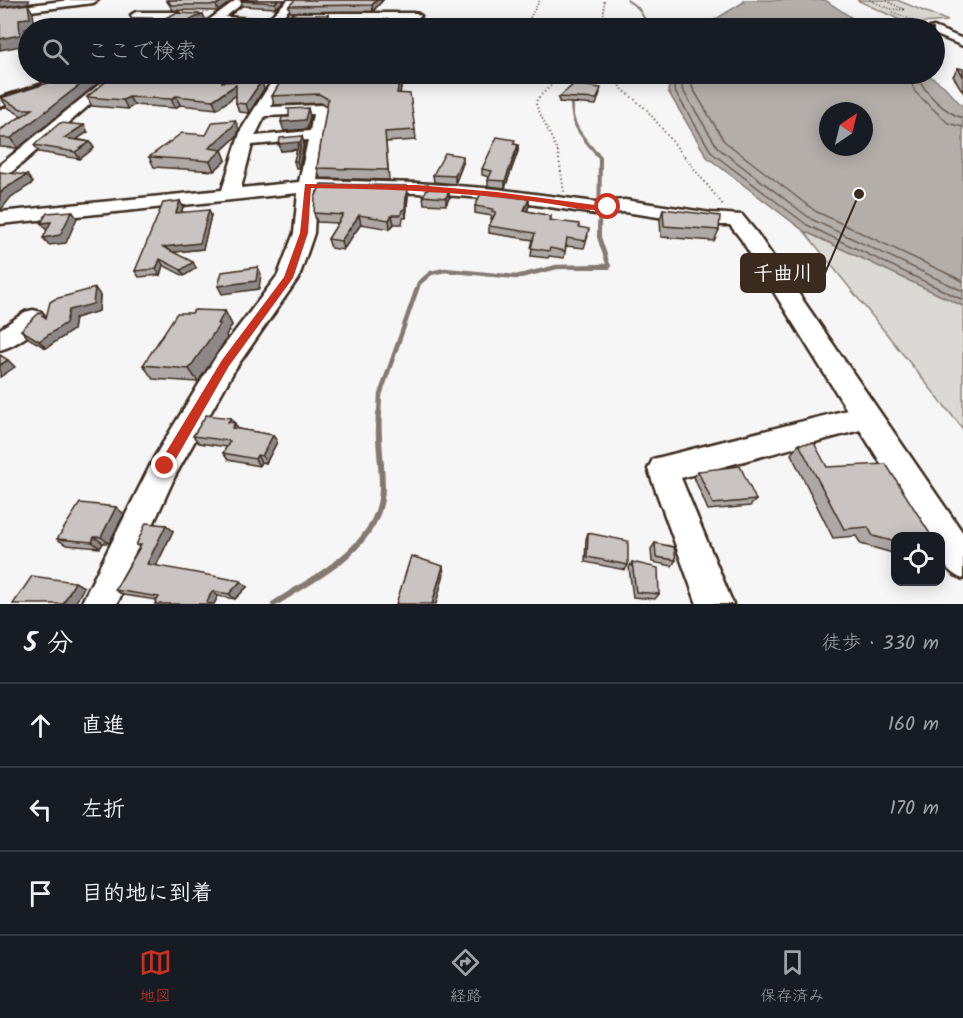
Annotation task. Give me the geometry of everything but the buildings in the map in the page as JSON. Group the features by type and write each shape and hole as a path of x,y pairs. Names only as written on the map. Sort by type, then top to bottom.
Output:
{"street":[{"path":"0,12 37,13 93,0"},
{"path":"199,15 219,18 242,0"},
{"path":"278,18 290,3 342,7"},
{"path":"232,7 253,8"},
{"path":"136,15 187,15"},
{"path":"171,18 176,15"},
{"path":"375,18 416,16"},
{"path":"945,35 963,43"},
{"path":"0,103 51,84"},
{"path":"0,173 107,84"},
{"path":"230,194 249,130 279,84"},
{"path":"99,604 165,466 226,363 288,278 304,233 308,186 321,109 261,112"},
{"path":"247,141 317,135"},
{"path":"0,218 308,186 417,188 497,194 602,207 648,208 711,219 735,219 749,236 963,562"},
{"path":"0,341 33,318"},
{"path":"715,604 663,469 866,417"}],"path":[{"path":"530,18 540,0"},
{"path":"602,18 604,0"},
{"path":"868,0 891,9 905,10 885,0"},
{"path":"868,0 907,18"},
{"path":"553,84 537,99 536,105 558,152 564,203"},
{"path":"617,84 647,110 735,219"}],"shaded area":[{"path":"857,0 897,0 941,18 896,18"},
{"path":"804,231 963,306 963,429"}],"water":[{"path":"743,0 825,0 852,18 718,18 744,2"},
{"path":"669,84 941,84 963,107 963,306 804,231 707,157 668,91"}],"waterway":[{"path":"627,0 638,8 644,18"},
{"path":"574,84 571,107 575,123 583,138 598,155"},
{"path":"598,155 600,157 599,237 609,266"},
{"path":"557,267 609,266"},
{"path":"557,267 609,266"},
{"path":"379,414 380,395 419,283 431,273 445,270 516,277 557,267"},
{"path":"274,604 344,557 359,543 371,526 379,508 382,487 379,414"}],"place":[{"name":"千曲川","path":"859,194"}],"route":[{"path":"165,466 226,363 288,278 304,233 308,186 321,184 417,188 497,194 595,208 608,207"}]}
